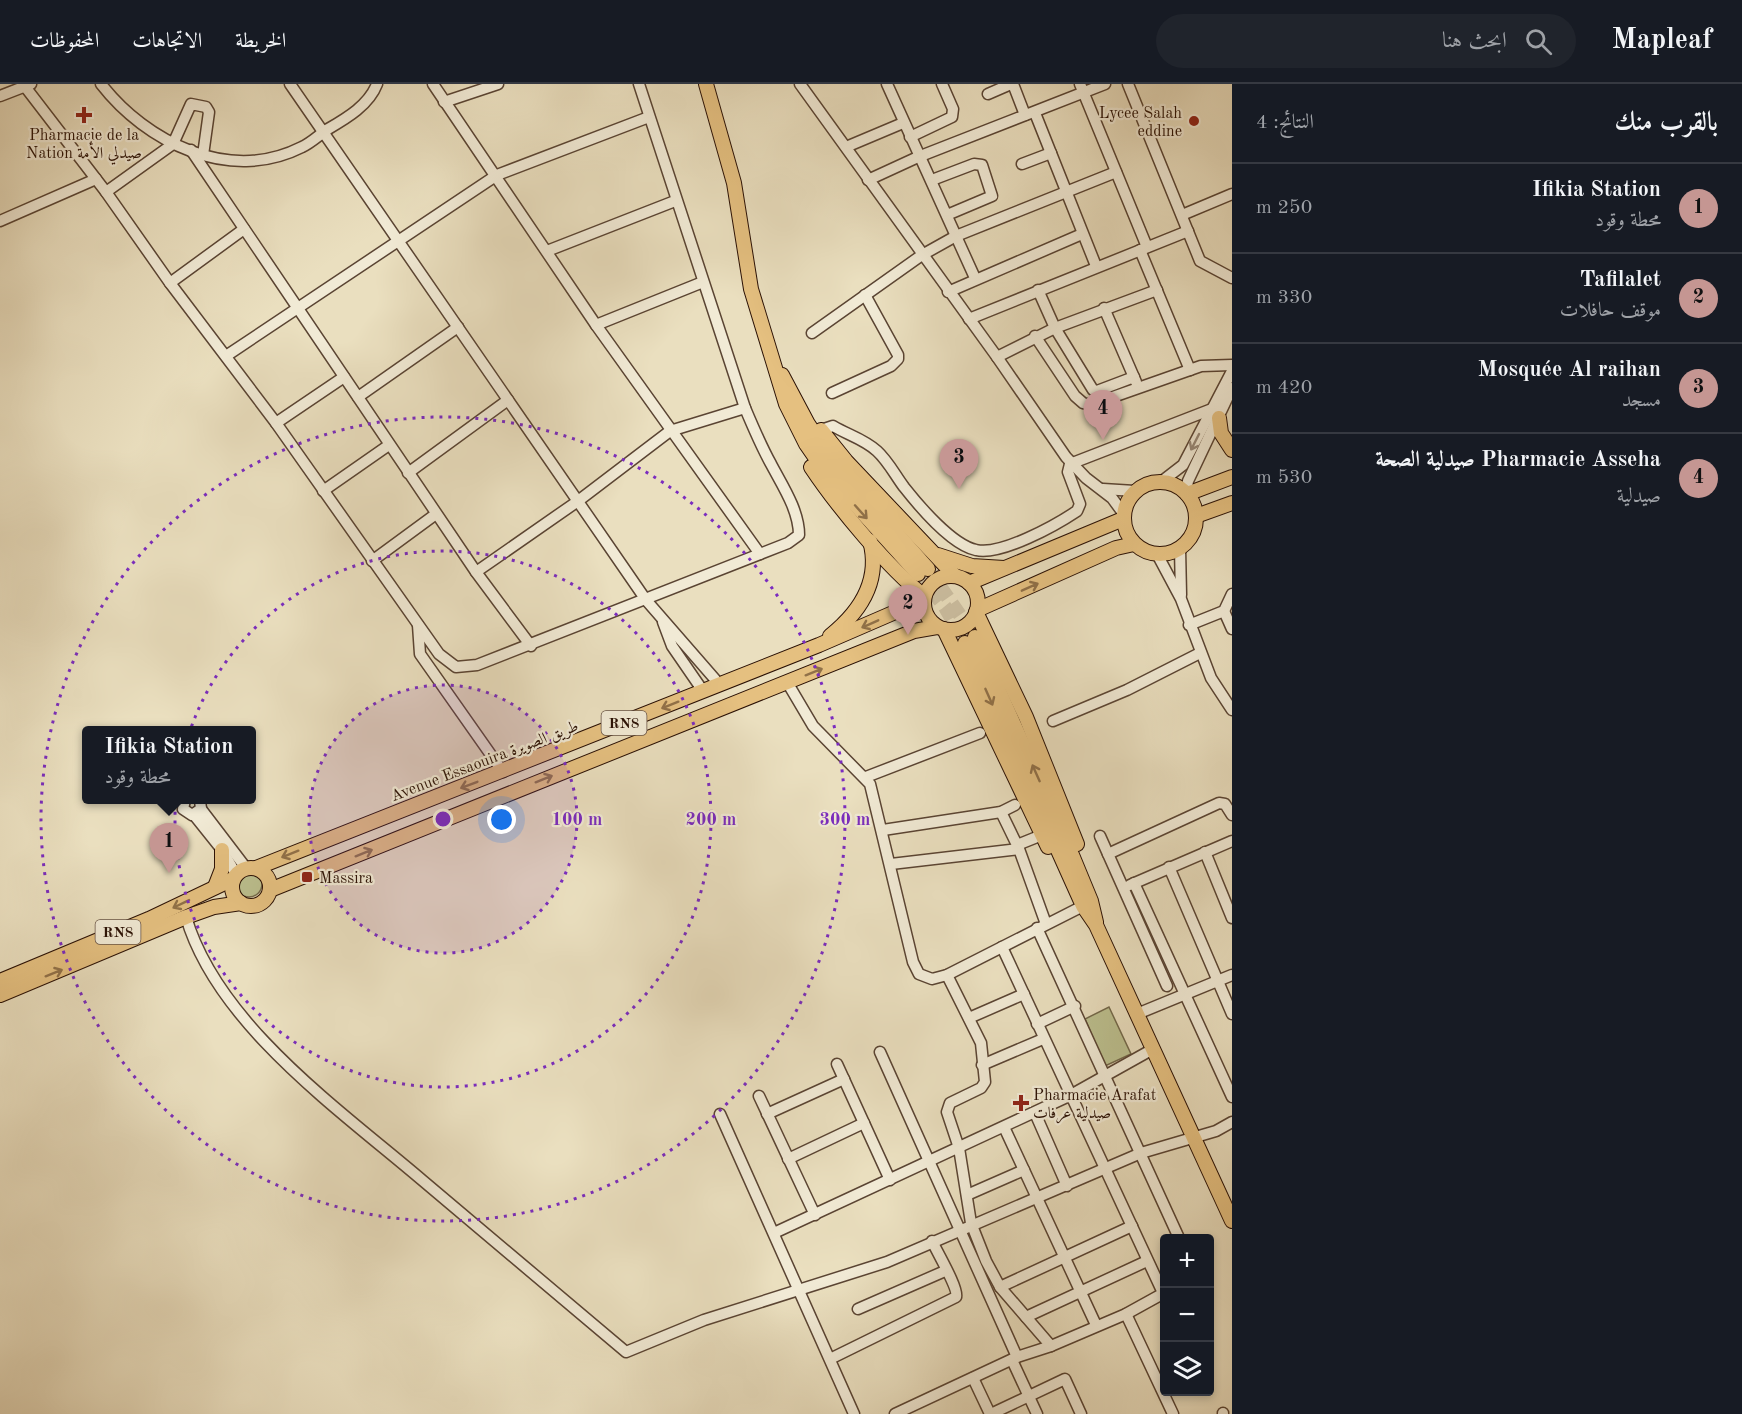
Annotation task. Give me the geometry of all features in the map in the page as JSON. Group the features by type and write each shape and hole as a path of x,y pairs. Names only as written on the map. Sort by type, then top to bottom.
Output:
{"main road":[{"path":"706,84 729,163 751,289 779,386 796,414 806,444 824,470 923,572"},
{"path":"796,414 820,430 930,551 955,576 969,583 977,595 976,611 970,622 961,628 941,628"},
{"path":"796,414 796,441 813,469 869,539 924,598"},
{"path":"1216,414 1221,433 1232,450"},
{"path":"1187,493 1232,477"},
{"path":"1161,482 1174,485 1187,493 1196,516 1192,534 1180,548 1172,552 1157,554 1134,544 1126,532 1123,516 1127,501 1135,491 1147,484 1161,482"},
{"path":"1196,516 1232,503"},
{"path":"969,583 1015,566 1123,516"},
{"path":"819,645 845,623 864,598 873,565 869,539"},
{"path":"976,611 1116,548 1134,544"},
{"path":"930,551 972,566 1015,566"},
{"path":"955,576 944,577 933,582 924,598 926,615 941,628 1050,851 1073,870"},
{"name":"Avenue Essaouira طريق الصويرة","path":"0,981 149,919 243,872 720,685 819,645 924,598"},
{"path":"976,611 1018,699 1059,797 1077,847 1073,870 1083,906 1096,924 1232,1221"},
{"name":"RN8","path":"0,995 214,907 241,903 251,906 261,903 270,890 914,631 941,628"},
{"path":"970,640 1073,870 1091,901 1096,924"},
{"path":"215,887 222,868 222,850"},
{"path":"241,903 232,890 243,872 269,879 270,890"}],"street":[{"path":"101,84 138,123 173,144 214,160 237,162 259,159 302,147 362,105 374,93 378,84"},
{"path":"290,84 646,600 720,685"},
{"path":"433,84 497,175 596,325 760,554"},
{"path":"444,102 498,84"},
{"path":"0,96 26,85 170,283 276,423 418,625 447,663 456,667 477,665 531,646 794,540 799,535 799,526 782,483 757,437 746,408 675,201 639,84"},
{"path":"887,84 918,157 932,180 975,278"},
{"path":"910,137 952,117 953,109 942,84"},
{"path":"988,94 1012,84 1051,153 1096,266"},
{"path":"868,180 918,157 1030,114 1082,88 1105,84"},
{"path":"1128,84 1201,262 1232,278"},
{"path":"805,86 868,180 997,357 1071,464 1103,489 1123,516"},
{"path":"1082,88 1116,172 1157,290 1190,370"},
{"path":"106,192 173,144 190,105 195,104 206,108 209,112 203,155"},
{"path":"226,356 497,175 649,117"},
{"path":"846,147 903,123"},
{"path":"191,150 299,306 436,514 531,646"},
{"path":"1022,164 1051,153"},
{"path":"932,180 974,164 982,165 992,195 947,214"},
{"path":"812,333 922,255 956,236 1116,172"},
{"path":"0,222 96,179"},
{"path":"1182,214 1232,194"},
{"path":"547,252 675,201"},
{"path":"170,283 244,229"},
{"path":"969,319 1096,266 1188,231"},
{"path":"948,292 975,278 1082,234"},
{"path":"596,325 703,282"},
{"path":"1038,290 1054,328 1093,390 1097,392 1134,377"},
{"path":"997,357 1054,328 1157,290"},
{"path":"832,393 891,366 898,359 898,355 865,295"},
{"path":"1104,308 1138,388"},
{"path":"358,397 458,327"},
{"path":"1035,336 1075,396 1083,403 1096,404 1201,366 1232,365"},
{"path":"1187,493 1188,481 1232,371"},
{"path":"276,423 344,377"},
{"path":"1161,482 1183,465 1232,388"},
{"path":"408,473 508,400"},
{"path":"476,572 578,501 670,431 746,408"},
{"path":"820,430 833,426 876,449 929,515 960,543 979,551 991,551 1023,539 1077,511 1079,501 1067,469 1071,464 1216,414"},
{"path":"323,491 389,445"},
{"path":"1103,489 1135,491"},
{"path":"372,561 436,514"},
{"path":"1180,548 1181,599"},
{"path":"1157,554 1181,599 1200,653 1230,704"},
{"path":"1189,625 1224,611 1232,594"},
{"path":"1224,611 1232,629"},
{"path":"663,622 672,646 703,691"},
{"path":"418,625 420,654 503,772"},
{"path":"1053,722 1127,690 1200,653"},
{"path":"787,682 813,726 866,777 873,791 915,969 925,978 947,975 1083,906"},
{"path":"866,777 980,733"},
{"path":"1108,854 1219,802 1225,804 1232,814"},
{"path":"184,804 184,812 198,808"},
{"path":"883,830 1001,812 1015,805"},
{"path":"198,808 243,872"},
{"path":"198,808 222,850 243,872"},
{"path":"1001,812 1018,847 1042,926 1075,1006 1177,1234"},
{"path":"1100,836 1167,986"},
{"path":"891,864 1018,847 1037,837"},
{"path":"1124,888 1232,841"},
{"path":"1205,852 1232,918"},
{"path":"1169,867 1232,1014"},
{"path":"1134,883 1232,1097"},
{"path":"186,917 192,939 216,981 272,1050 626,1352 704,1320 798,1288 843,1277 958,1229 1038,1199 1141,1153 1222,1128 1232,1122"},
{"path":"1002,947 1104,1170 1162,1288"},
{"path":"947,975 981,1042 983,1087 950,1102 947,1109 959,1148 971,1224 986,1261 1000,1287 1051,1346"},
{"path":"1137,1014 1232,975"},
{"path":"969,1018 1024,994"},
{"path":"1037,1024 1075,1006"},
{"path":"982,1065 1043,1039"},
{"path":"774,1233 1035,1113 1153,1049"},
{"path":"879,1052 929,1162 1037,1414"},
{"path":"837,1064 890,1180"},
{"path":"767,1114 844,1079"},
{"path":"759,1096 815,1215"},
{"path":"1035,1113 1066,1185"},
{"path":"720,1114 831,1358 854,1414"},
{"path":"788,1159 864,1123"},
{"path":"1004,1127 1096,1325"},
{"path":"967,1195 1024,1170"},
{"path":"1000,1287 1132,1226"},
{"path":"831,1358 956,1297 956,1287 945,1271 933,1241"},
{"path":"1026,1317 1148,1261"},
{"path":"858,1309 945,1271"},
{"path":"895,1414 1014,1358 1051,1346 1126,1314 1160,1295"},
{"path":"1126,1314 1173,1414"},
{"path":"974,1378 991,1414 1065,1379 1081,1414"}],"green space":[{"path":"249,871 258,875 262,884 258,893 249,897 240,893 236,884 240,875"},
{"path":"1109,1007 1131,1054 1105,1066 1085,1019"}],"tunnel":[{"path":"928,569 975,637"},
{"path":"918,574 945,607 965,643"}],"place":[{"name":"Pharmacie de la Nation صيدلي الأمة","path":"84,115"},
{"name":"Lycee Salah eddine","path":"1194,121"},
{"name":"Pharmacie Asseha صيدلية الصحة","path":"1103,440"},
{"name":"Mosquée Al raihan","path":"959,489"},
{"name":"Tafilalet","path":"908,635"},
{"name":"Ifikia Station","path":"169,873"},
{"name":"Massira","path":"307,877"},
{"name":"Pharmacie Arafat صيدلية عرفات","path":"1021,1103"}]}
